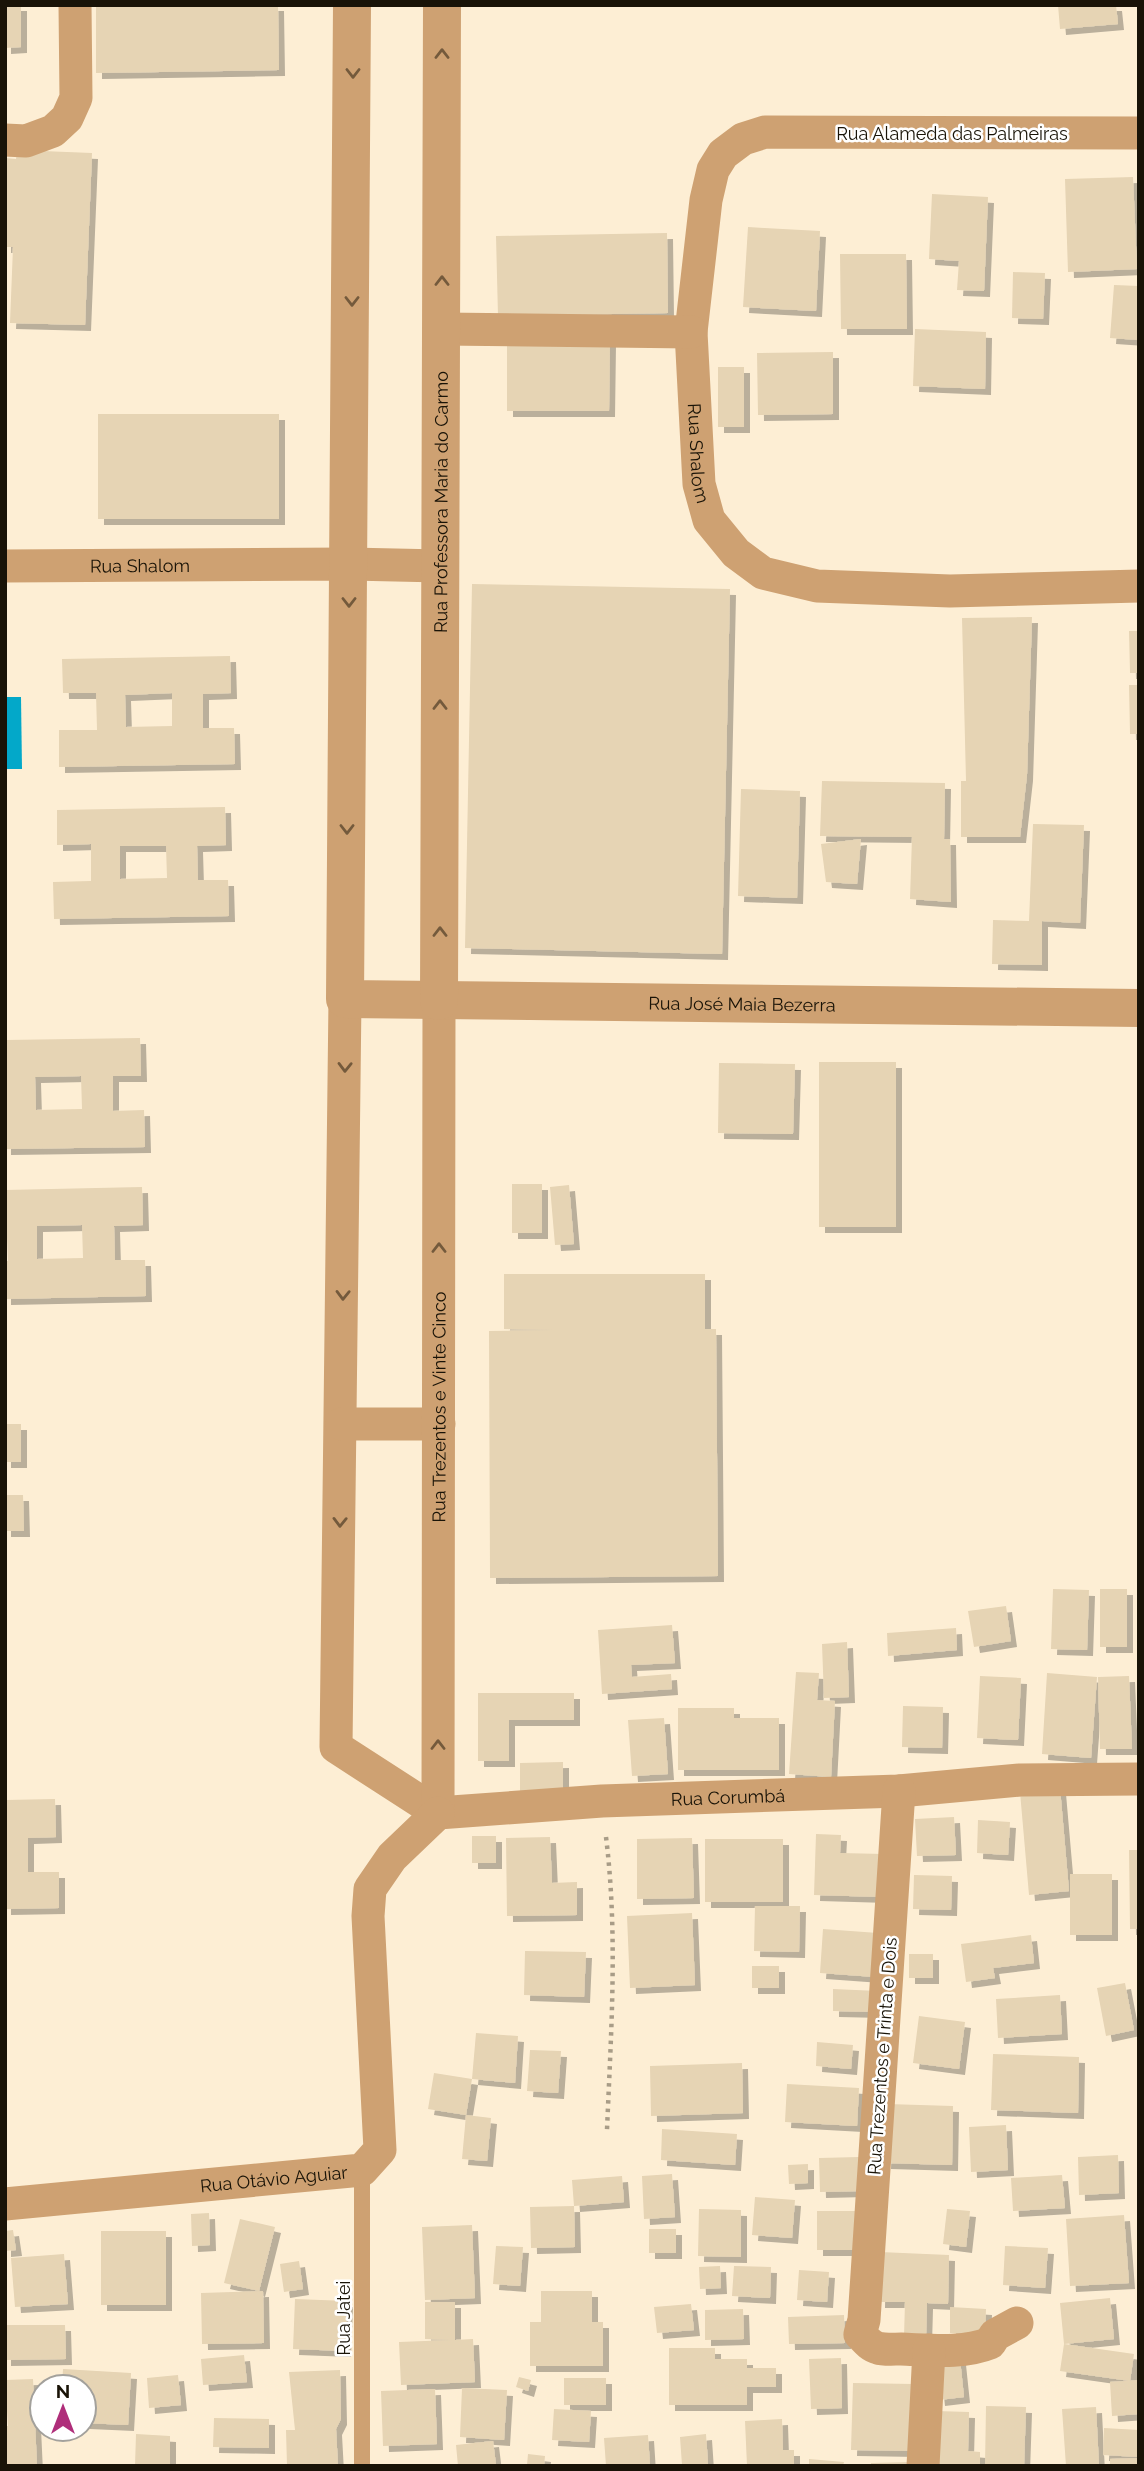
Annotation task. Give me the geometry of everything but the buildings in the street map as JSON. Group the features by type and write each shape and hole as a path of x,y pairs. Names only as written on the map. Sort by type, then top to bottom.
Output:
{"street":[{"path":"5,140 26,141 52,131 67,118 76,98 75,5"},
{"path":"352,5 342,1424 336,1747 438,1813"},
{"name":"Rua Professora Maria do Carmo","path":"439,1000 442,5"},
{"name":"Rua Shalom","path":"765,132 743,139 723,154 713,170 706,200 691,331 699,484 709,520 736,553 764,573 817,586 924,590 1139,586"},
{"name":"Rua Alameda das Palmeiras","path":"765,132 1139,134"},
{"path":"442,329 691,331"},
{"name":"Rua Shalom","path":"5,566 441,566"},
{"name":"Rua José Maia Bezerra","path":"345,999 1139,1008"},
{"name":"Rua Trezentos e Vinte Cinco","path":"438,1813 439,1000"},
{"path":"342,1424 439,1424"},
{"name":"Rua Corumbá","path":"438,1813 602,1801 899,1791 1020,1780 1139,1779"},
{"name":"Rua Trezentos e Trinta e Dois","path":"899,1791 864,2320 860,2334 878,2348 929,2350"},
{"name":"Rua Otávio Aguiar","path":"5,2204 362,2171 380,2150 368,1916 370,1889 392,1857 438,1813"},
{"path":"923,2466 929,2350 978,2348 990,2343 1006,2329"}],"lane":[{"name":"Rua Jatei","path":"362,2171 362,2466"}],"path":[{"path":"602,1801 612,1920 613,1984 607,2130"}],"water":[{"path":"5,697 21,697 22,769 5,769"}]}
